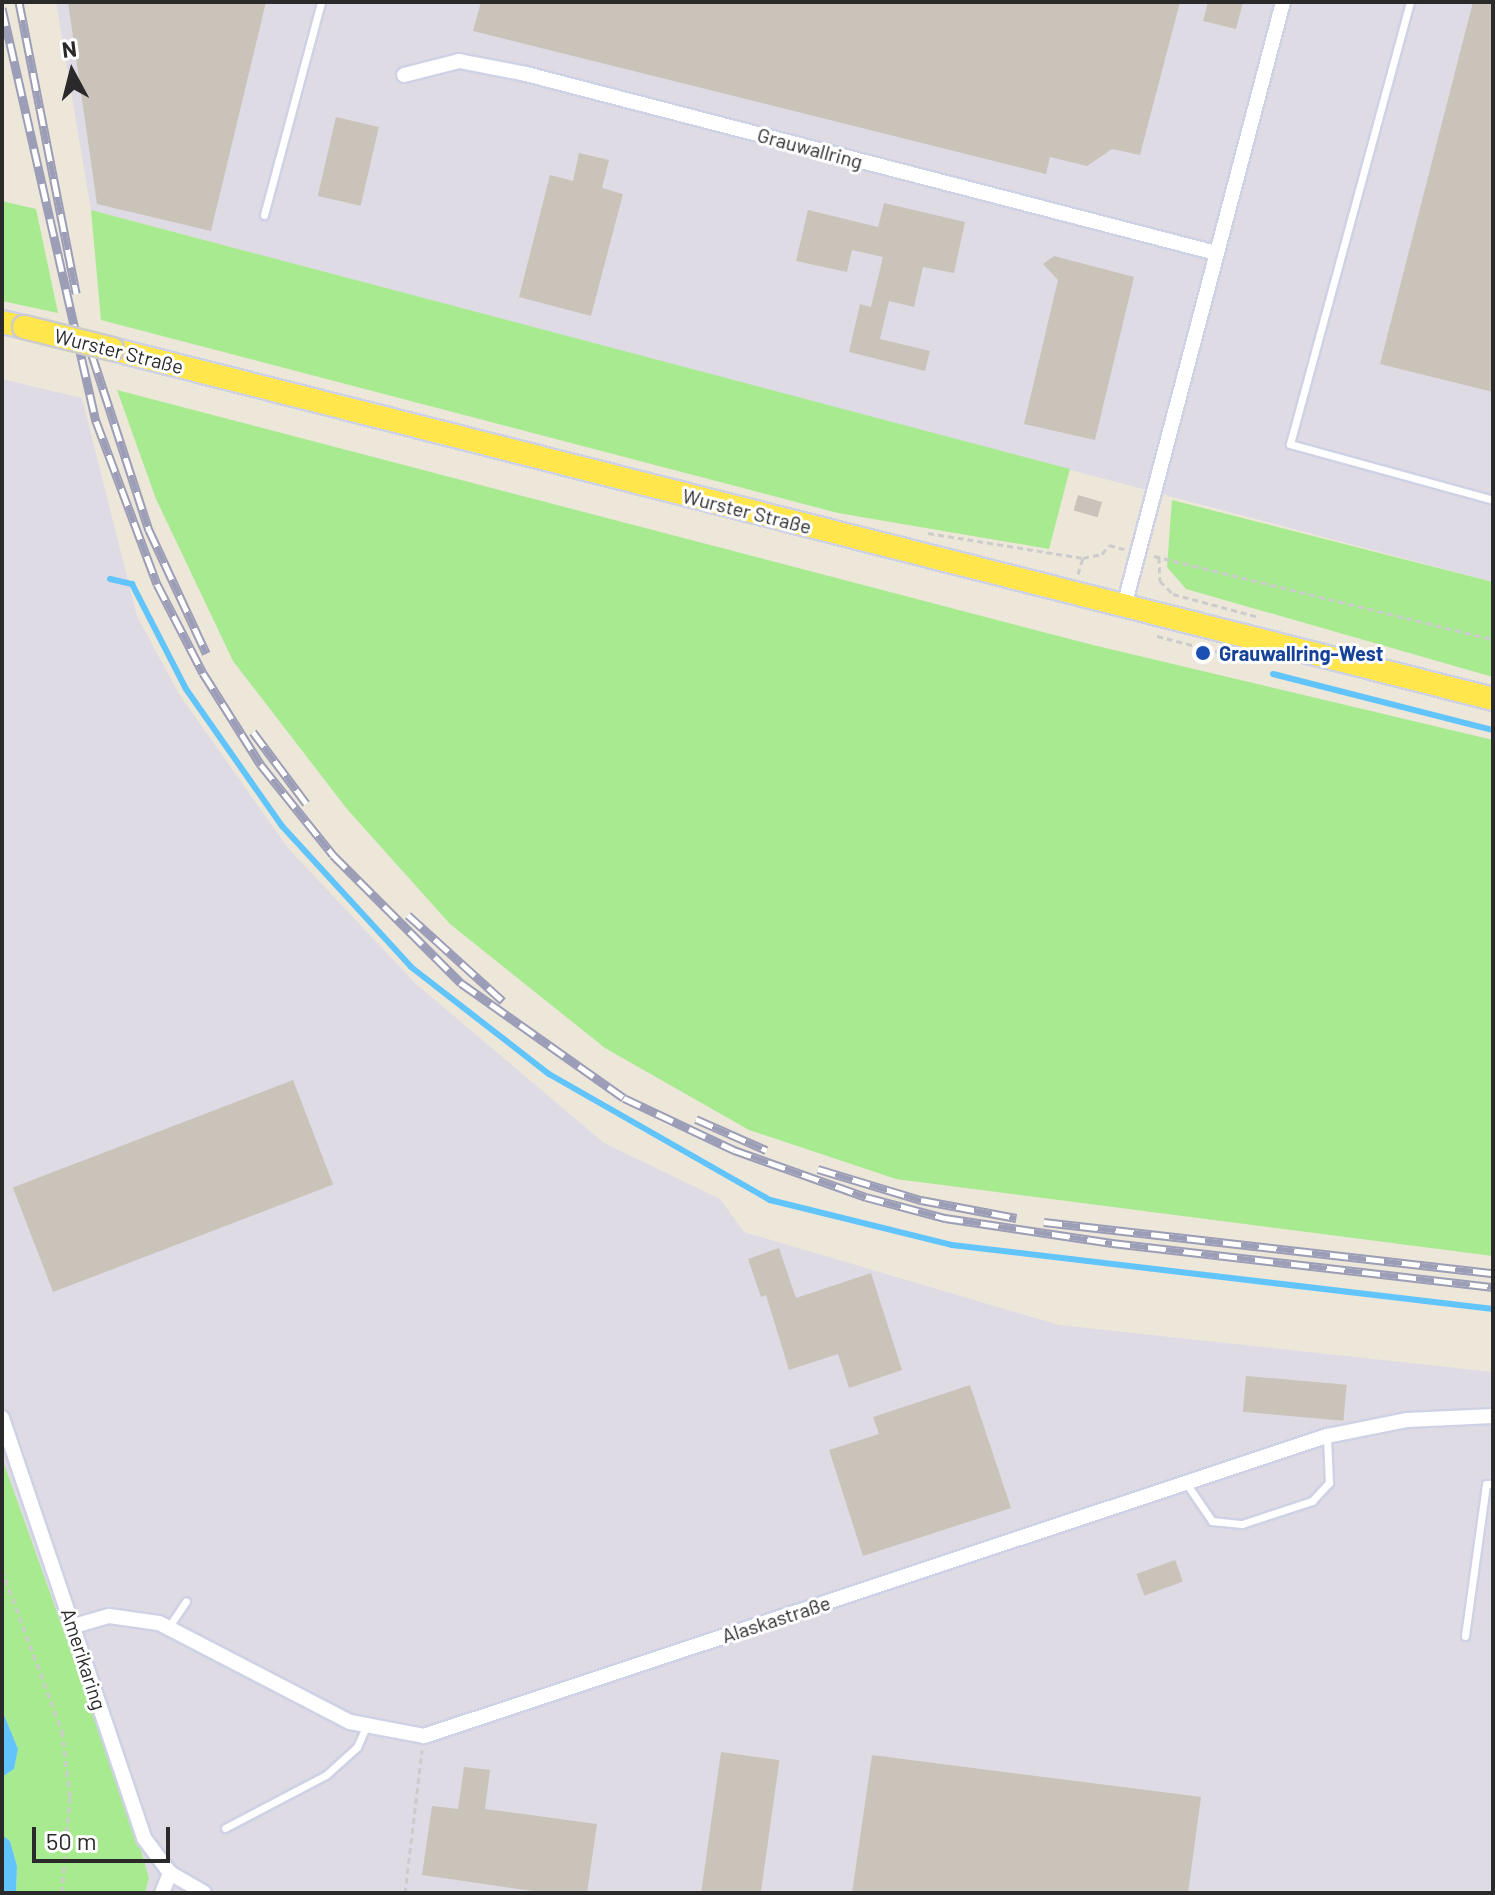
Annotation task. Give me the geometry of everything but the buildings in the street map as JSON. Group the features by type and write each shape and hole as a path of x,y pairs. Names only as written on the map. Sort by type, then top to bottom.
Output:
{"main road":[{"name":"Wurster Straße","path":"13,325 1493,699"}],"street":[{"path":"1124,606 1283,2"},
{"name":"Grauwallring","path":"404,75 459,61 526,74 1216,253"},
{"name":"Alaskastraße","path":"74,1626 109,1616 168,1628 366,1727 424,1736 1327,1436 1407,1420 1493,1416"},
{"name":"Amerikaring","path":"2,1418 144,1838 170,1873"},
{"path":"162,1893 170,1873 204,1893"}],"lane":[{"path":"264,215 321,2"},
{"path":"1410,2 1290,444 1493,500"},
{"path":"1186,1483 1212,1521 1242,1524 1312,1501 1329,1483 1327,1436"},
{"path":"1465,1636 1486,1484 1493,1484"},
{"path":"168,1628 186,1601"},
{"path":"225,1828 326,1775 357,1747 366,1727"}],"path":[{"path":"1159,557 1493,639"},
{"path":"2,1570 62,1731 70,1797 62,1893"},
{"path":"405,1893 424,1736"}],"shaded area":[{"path":"56,2 1493,2 1493,582 91,210"},
{"path":"2,379 82,398 137,616 179,694 288,848 415,983 604,1143 720,1199 744,1232 1059,1325 1493,1372 1493,1893 145,1893 149,1878 138,1840 2,1458"}],"green space":[{"path":"2,201 36,209 58,313 2,301"},
{"path":"91,210 1070,469 1049,549 838,513 101,320"},
{"path":"117,390 1093,645 1493,740 1493,1256 896,1179 749,1130 605,1048 450,924 347,809 233,661 156,499"},
{"path":"1172,500 1493,582 1493,677 1186,589 1167,567"},
{"path":"2,1458 138,1840 149,1878 145,1893 16,1893 17,1866 10,1841 2,1835 2,1777 14,1769 18,1749 2,1710"}],"water":[{"path":"2,1710 18,1749 14,1769 2,1777"},
{"path":"2,1835 10,1841 17,1866 16,1893 2,1893"}],"waterway":[{"path":"110,579 132,584 186,689 282,826 411,967 549,1074 770,1200 952,1245 1493,1309"},
{"path":"1273,674 1493,730"}],"railway":[{"path":"19,2 76,293"},
{"path":"2,8 96,421 157,584 203,673 261,765 333,855 461,983 624,1098 734,1150 866,1197 945,1218 1112,1243 1493,1287"},
{"path":"92,355 149,530 206,653"},
{"path":"253,732 306,803"},
{"path":"408,915 503,1001"},
{"path":"696,1119 766,1150"},
{"path":"818,1169 921,1200 1016,1218"},
{"path":"1044,1222 1493,1273"}],"place":[{"name":"Grauwallring-West","path":"1203,653"}]}
